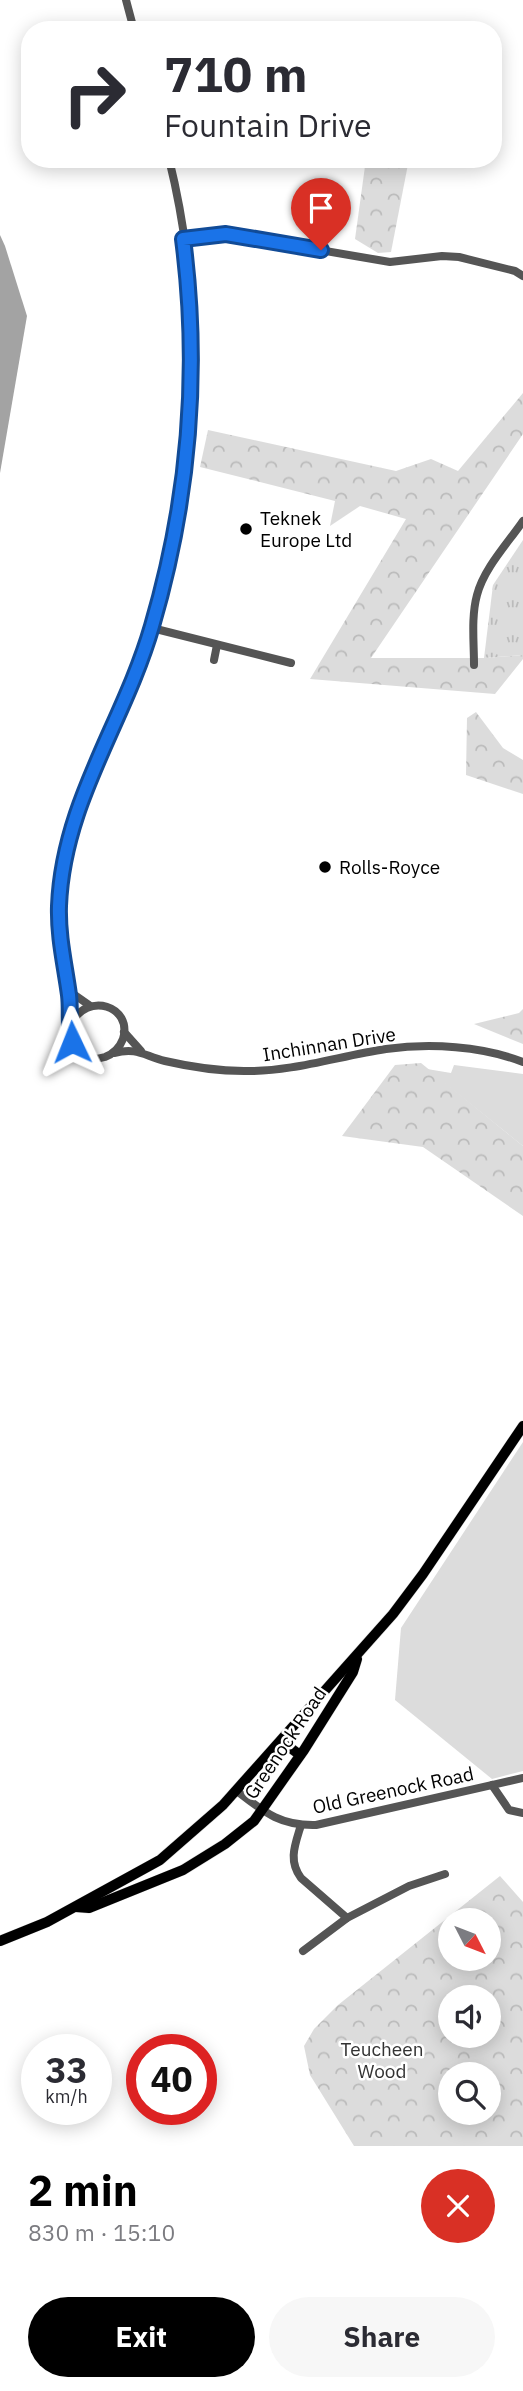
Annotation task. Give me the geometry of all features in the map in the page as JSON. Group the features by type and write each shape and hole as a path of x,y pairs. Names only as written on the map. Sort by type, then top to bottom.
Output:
{"main road":[{"name":"Greenock Road","path":"0,1941 76,1907 160,1860 237,1791 358,1655 423,1574 523,1426"},
{"name":"Greenock Road","path":"76,1907 89,1908 183,1870 225,1844 254,1821 353,1672 358,1655"},
{"path":"281,1741 302,1752"}],"street":[{"path":"126,0 132,21"},
{"path":"69,991 89,1005 103,1005 118,1014 124,1032 118,1048 111,1054 94,1058 85,1055 72,1042 69,991 59,931 60,888 68,840 86,783 152,628 178,514 190,421 192,339 183,239 171,168"},
{"path":"183,239 226,234 390,262 442,256 460,257 520,273"},
{"path":"474,665 473,613 477,593 486,575 523,521"},
{"path":"152,628 291,663"},
{"path":"214,660 218,645"},
{"path":"71,1024 75,1016 89,1005"},
{"name":"Inchinnan Drive","path":"124,1032 141,1051"},
{"name":"Inchinnan Drive","path":"111,1054 127,1050 141,1051 162,1060 206,1069 246,1072 288,1068 387,1049 419,1046 473,1049 523,1062"},
{"name":"Old Greenock Road","path":"237,1791 279,1820 301,1825 347,1819 523,1778"},
{"path":"492,1785 509,1810 523,1813"},
{"path":"301,1825 293,1850 295,1870 347,1918"},
{"path":"303,1951 347,1918 409,1886 445,1874"}],"green space":[{"path":"365,168 407,168 391,252 378,253 355,239"},
{"path":"523,393 523,434 371,658 484,658 523,655 523,659 495,694 310,679 406,519 360,506 330,526 335,501 200,467 208,430 396,471 431,459 458,471"},
{"path":"523,540 523,655 484,658 493,585"},
{"path":"476,712 503,748 523,760 523,794 466,775 467,718"},
{"path":"523,1009 523,1044 474,1024 519,1013"},
{"path":"421,1063 523,1146 523,1216 423,1147 342,1136 395,1065"},
{"path":"454,1065 523,1074 523,1146 427,1069 451,1073"},
{"path":"523,1442 523,1771 492,1779 395,1700 401,1628"},
{"name":"Teucheen Wood","path":"500,1876 523,1902 523,2146 354,2146 310,2075 304,2046 314,2029 338,2005 438,1925 438,1971 501,1971 501,1908 460,1908"}],"shaded area":[{"path":"0,235 27,316 0,473"}],"place":[{"name":"Teknek Europe Ltd","path":"246,529"},
{"name":"Rolls-Royce","path":"325,867"}],"route":[{"path":"72,1042 71,1008 59,931 62,869 86,783 152,628 172,547 190,421 192,339 188,271 183,239 226,234 321,250"}]}
